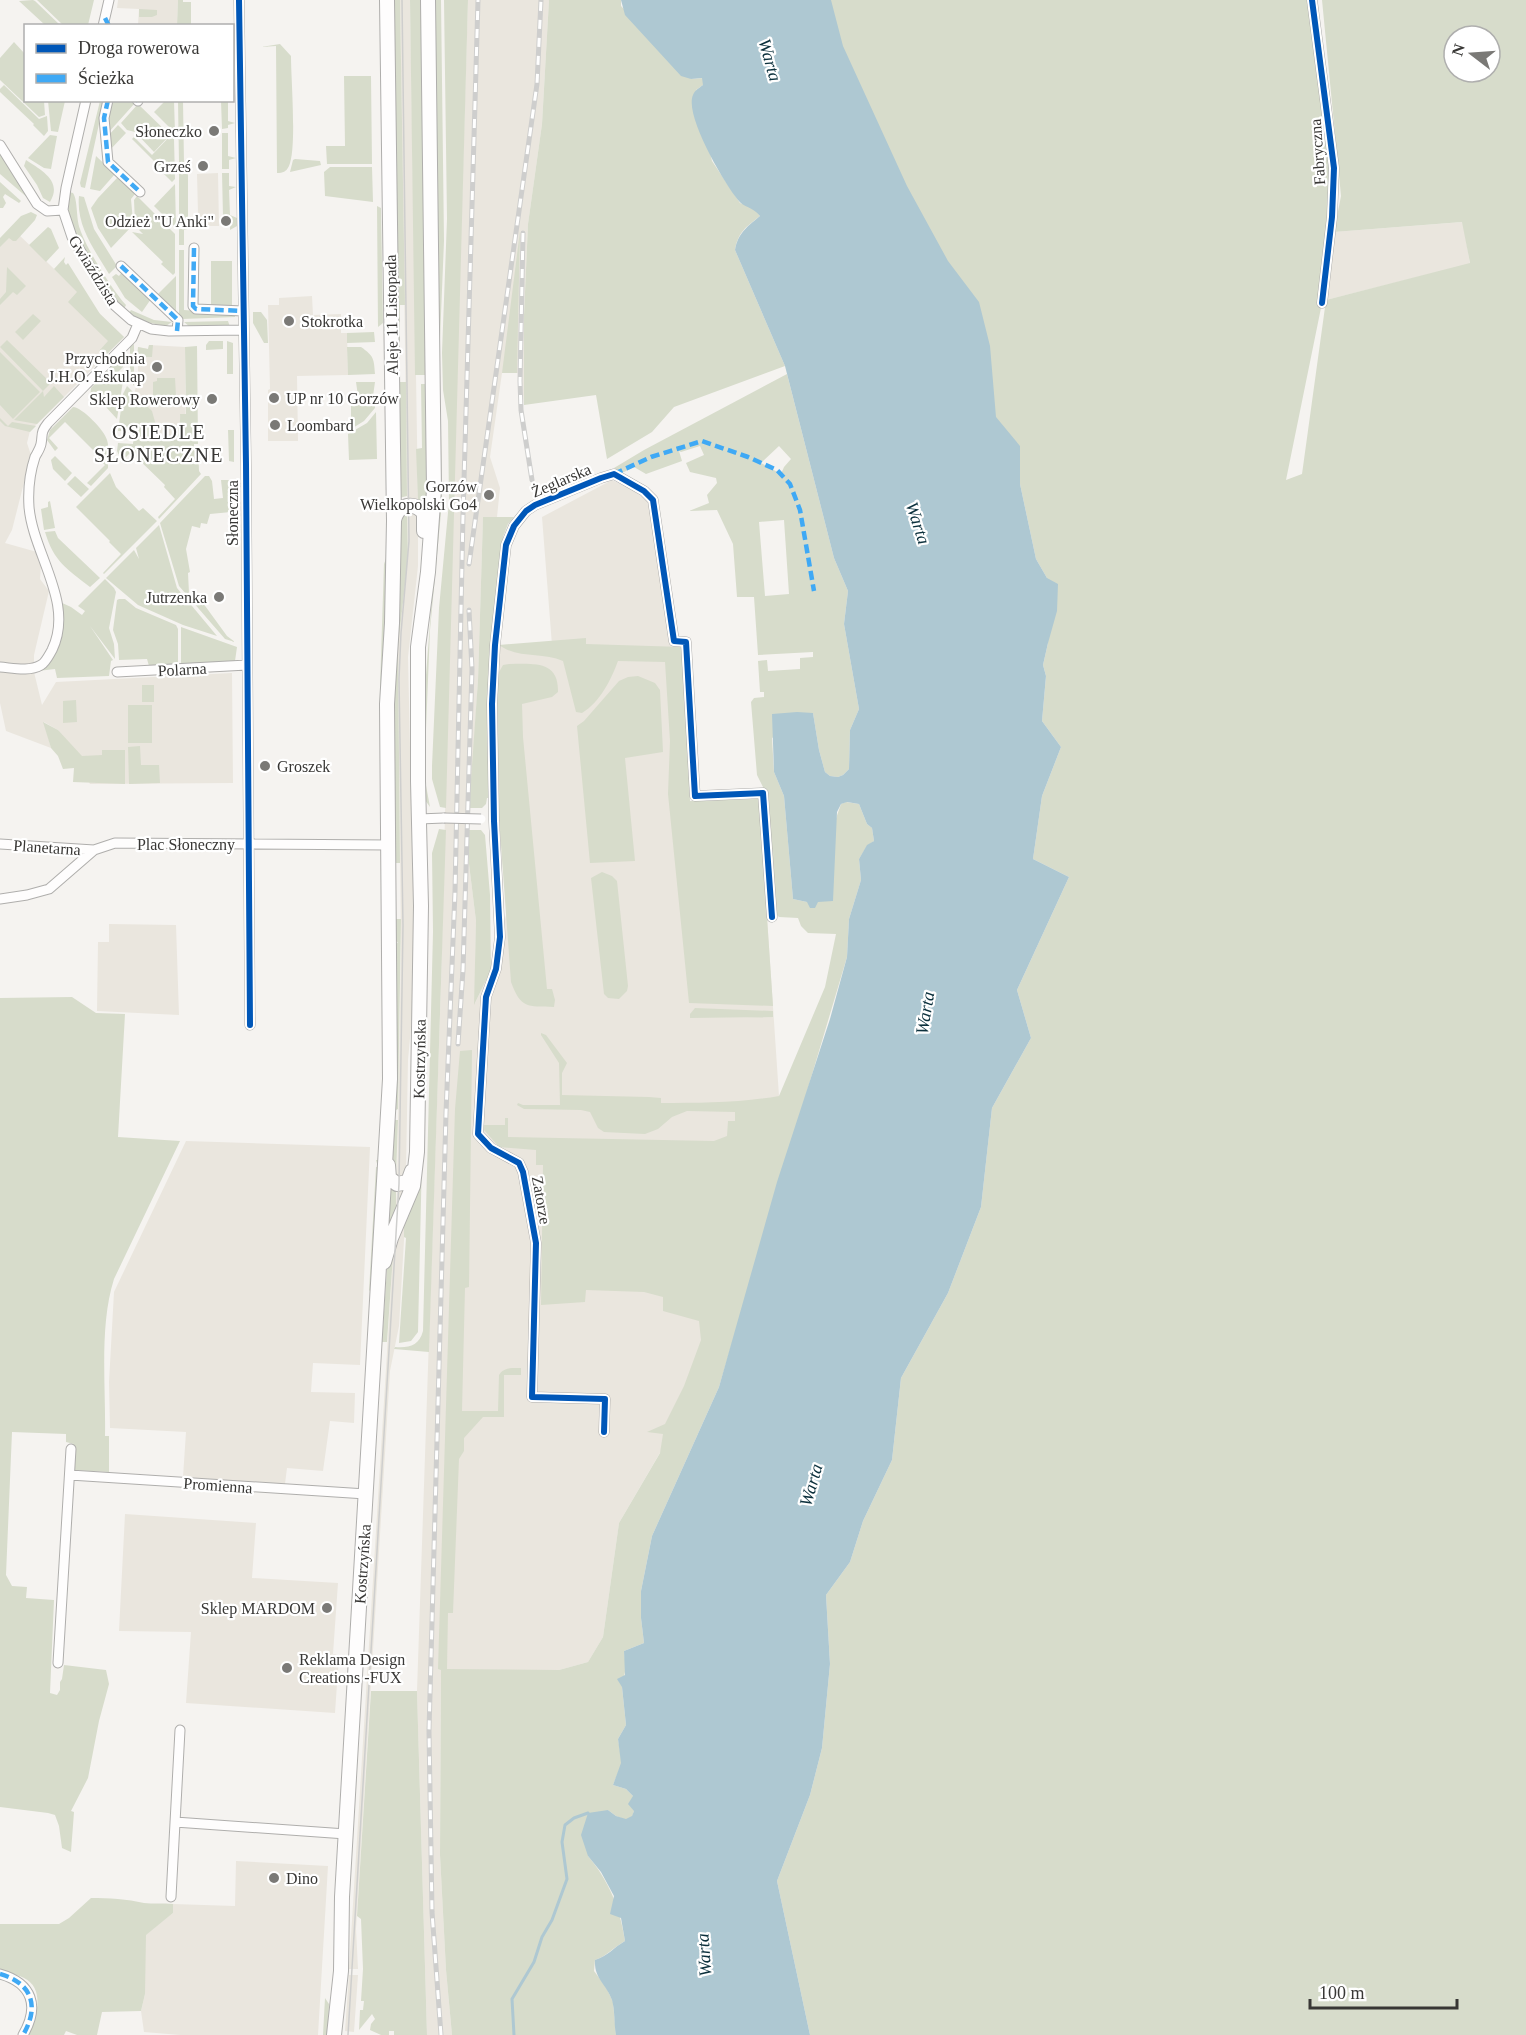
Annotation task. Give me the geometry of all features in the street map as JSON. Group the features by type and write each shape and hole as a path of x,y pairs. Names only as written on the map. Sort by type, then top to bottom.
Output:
{"main road":[{"name":"Aleje 11 Listopada","path":"387,0 394,521 392,623 387,704 388,845"},
{"path":"421,617 428,572 434,490 428,0"},
{"path":"394,521 397,512 406,506 416,506 424,513 418,675 419,819"},
{"name":"Kostrzyńska","path":"379,1294 387,1252 413,1186 417,1152 421,929 419,819"},
{"name":"Kostrzyńska","path":"334,2035 340,1978 341,1900 379,1294 382,1196 388,1145 391,1047 388,845"},
{"path":"388,1145 389,1178 397,1184 404,1184 410,1179 417,1152"}],"street":[{"path":"106,23 109,0"},
{"name":"Słoneczna","path":"239,0 250,1025"},
{"name":"Fabryczna","path":"1312,0 1334,168 1332,217 1322,303"},
{"name":"Gwiaździsta","path":"86,102 67,182 63,210 72,237 107,295 124,315 138,324 160,331 243,330"},
{"path":"108,102 104,118 108,162 140,192"},
{"path":"0,145 37,204 47,211 63,210"},
{"path":"194,248 193,306 196,309 243,311"},
{"path":"121,267 177,320 177,331"},
{"path":"0,667 28,669 39,666 53,649 58,628 54,591 29,508 33,465 41,443 41,433 48,423 132,338 138,324"},
{"name":"Żeglarska","path":"494,821 492,685 506,545 514,526 535,505 614,474 644,491 653,500 674,641 686,642 695,796 764,793 772,917"},
{"name":"Polarna","path":"117,672 247,665"},
{"path":"419,819 494,821"},
{"name":"Zatorze","path":"494,821 500,937 496,969 486,997 478,1134 491,1148 519,1162 523,1172 536,1243 532,1397 605,1399 604,1432"},
{"name":"Plac Słoneczny","path":"0,899 49,889 94,850 115,843 388,845"},
{"name":"Planetarna","path":"0,844 94,850"},
{"path":"58,1663 71,1449"},
{"name":"Promienna","path":"70,1475 366,1494"},
{"path":"171,1897 180,1730"},
{"path":"175,1822 346,1834"},
{"path":"0,1974 18,1980 25,1987 31,1999 31,2018 23,2035"}],"shaded area":[{"path":"118,0 178,0 177,24 138,24 139,9 117,8"},
{"path":"400,0 410,0 418,500 418,566 408,657 414,928 412,1016 408,1060 405,1223 399,1326 390,1371 356,1929 358,1969 349,1969 397,1190 401,947 398,646 408,559"},
{"path":"468,0 549,0 542,124 528,224 524,315 524,405 521,373 502,373 490,457 500,488 497,517 483,518 478,680 469,830 469,864 476,921 475,1003 491,970 507,912 500,831 499,645 552,645 542,517 612,480 633,490 652,505 671,646 683,647 690,801 759,799 779,1096 693,1396 619,1523 603,1637 588,1662 559,1670 441,1670 440,1855 452,2035 427,2035 417,1691 441,985"},
{"path":"218,173 219,226 210,226 201,222 198,213 197,174"},
{"path":"1463,222 1470,264 1326,300 1334,232"},
{"path":"12,228 124,337 30,431 27,443 31,455 12,530 5,543 37,552 41,564 40,579 49,591 34,655 34,672 42,705 56,682 232,673 233,783 90,784 58,730 44,722 51,748 6,731 0,703 0,241"},
{"path":"312,296 313,315 341,314 341,333 347,333 348,375 297,376 298,441 268,441 268,390 270,389 268,305 279,305 279,298"},
{"path":"149,345 185,347 186,462 161,445 134,394 138,379 138,347 148,349"},
{"path":"109,924 176,925 179,1015 97,1011 98,942 109,942"},
{"path":"186,1141 370,1147 360,1365 313,1363 311,1392 355,1393 354,1423 330,1421 323,1471 287,1468 285,1484 183,1477 186,1432 110,1428 109,1382 114,1292"},
{"path":"125,1514 256,1523 252,1578 338,1583 333,1654 339,1655 335,1713 186,1703 191,1632 119,1631"},
{"path":"236,1861 328,1866 318,2035 180,2035 144,2032 141,2011 145,1994 145,1935 173,1913 173,1904 235,1906"},
{"path":"349,1975 358,1975 354,2032 345,2031"}],"green space":[{"path":"37,0 94,0 88,24 62,24"},
{"path":"178,0 191,2 191,24 177,24"},
{"path":"393,0 400,0 405,305 400,305 400,369 397,369"},
{"path":"410,0 421,0 427,375 415,375"},
{"path":"434,0 441,0 444,241 440,339 437,340"},
{"path":"444,0 468,0 446,808 440,807 432,779 439,608 449,502 448,421 443,390 442,353 447,219"},
{"path":"549,0 621,0 621,6 691,79 703,78 703,85 696,90 712,161 740,203 754,208 760,216 741,234 735,250 785,366 674,407 652,432 607,459 596,395 524,405 524,315 528,224 542,124"},
{"path":"820,0 1312,0 1332,149 1322,303 1286,480 1302,474 1326,300 1470,263 1462,222 1334,232 1341,196 1322,0 1526,0 1526,2035 810,2035 777,1881 810,1795 822,1748 830,1664 826,1595 850,1562 863,1521 892,1460 901,1378 948,1293 981,1207 992,1108 1031,1038 1017,990 1069,877 1033,859 1042,796 1061,747 1042,721 1046,676 1043,665 1048,643 1047,578 1036,559 1020,484 1020,446 1004,444"},
{"path":"19,1 35,1 59,24 44,24"},
{"path":"139,9 157,10 157,15 139,17"},
{"path":"14,42 24,53 24,102 44,102 45,115 39,117 0,80 0,58"},
{"path":"280,44 291,56 293,144 287,170 277,173 276,46 261,47"},
{"path":"344,76 371,76 372,164 327,164 326,146 345,146"},
{"path":"4,85 39,119 47,116 48,131 44,136 0,92"},
{"path":"48,102 65,102 58,132 51,131"},
{"path":"100,102 104,102 85,188 81,187 80,183"},
{"path":"112,102 135,103 108,133 107,122"},
{"path":"164,102 174,102 175,133 154,112"},
{"path":"178,102 183,102 184,163 179,163"},
{"path":"221,102 228,102 228,121 235,123 222,129"},
{"path":"138,104 170,135 154,152 135,132 127,130 121,123"},
{"path":"118,125 126,133 109,151 108,136"},
{"path":"222,133 228,133 228,156 236,158 229,160 229,169 222,169"},
{"path":"50,135 57,136 51,169 44,168 28,158"},
{"path":"171,135 174,139 175,179 172,182 132,139 134,137 152,155"},
{"path":"0,153 29,199 0,174"},
{"path":"96,156 115,174 100,191 90,189"},
{"path":"295,159 320,161 321,165 290,172"},
{"path":"26,160 44,172 52,182 54,188 50,202 43,198 24,166"},
{"path":"330,167 372,167 373,202 325,196 324,172"},
{"path":"179,169 188,169 188,229 184,230 184,245 179,245"},
{"path":"222,173 229,173 229,186 236,187 229,190 230,215 237,218 237,226 230,230 230,217 223,217"},
{"path":"118,177 135,194 131,199 133,222 125,216 120,225 124,228 129,222 133,225 111,248 98,228 91,208"},
{"path":"0,182 21,201 19,203 5,194 3,197 6,203 3,208 0,208"},
{"path":"175,184 176,228 154,206"},
{"path":"69,192 75,196 83,237 100,269 126,305 124,309 117,303 78,242 68,215"},
{"path":"79,196 84,197 94,229 117,266 109,274 83,227"},
{"path":"137,196 175,234 175,273 173,275 132,232 143,234 139,230 141,228 135,224 134,200"},
{"path":"377,206 381,208 383,323 378,327"},
{"path":"31,212 37,215 35,220 16,241 9,238 0,247 0,238 21,216"},
{"path":"48,227 59,248 46,262 29,245"},
{"path":"520,231 517,373 502,373"},
{"path":"179,250 184,250 184,310 235,314 235,317 182,319 179,317"},
{"path":"65,257 64,262 66,265 68,263 100,314 124,337 105,356 99,351 108,341 68,302 77,292 54,269"},
{"path":"211,261 232,261 232,305 217,305 211,308"},
{"path":"7,267 26,286 17,295 13,292 0,305 0,299 6,292"},
{"path":"122,272 151,299 142,312 125,298 112,277 116,274 119,276"},
{"path":"176,276 176,315 156,296"},
{"path":"131,310 154,320 172,322 166,326 146,322 129,313"},
{"path":"253,312 261,312 267,320 268,343 264,343 253,323"},
{"path":"33,314 41,321 23,340 15,332"},
{"path":"228,321 230,327 190,327 184,322"},
{"path":"374,332 375,342 347,343 347,333"},
{"path":"7,340 51,383 43,391 0,347"},
{"path":"209,341 223,341 223,349 206,350"},
{"path":"227,341 233,343 233,374 227,374"},
{"path":"134,344 134,386 130,379 130,347"},
{"path":"149,345 153,345 152,357 137,357 138,347 148,349"},
{"path":"197,346 198,444 194,444 194,448 198,449 201,474 159,519 158,517 175,499 164,487 165,485 135,456 133,458 129,454 122,461 117,451 118,443 133,444 134,429 125,428 125,431 118,431 123,394 127,386 152,411 160,440 177,440 180,414 186,414 185,347"},
{"path":"347,347 361,347 369,353 374,361 375,374 348,375"},
{"path":"0,352 40,392 13,419 0,405"},
{"path":"123,354 123,367 113,377 119,383 123,381 117,419 94,394 90,397 91,388"},
{"path":"787,374 834,558 848,591 844,624 859,709 850,730 849,769 838,777 830,776 825,772 813,713 772,738 774,772 784,796 793,899 807,902 841,804 846,802 859,804 867,824 872,828 874,841 867,846 859,859 861,880 849,919 847,957 719,1387 652,1536 641,1591 644,1643 624,1651 626,1667 622,1687 626,1725 618,1739 622,1763 613,1785 626,1789 633,1796 634,1811 632,1817 626,1820 608,1810 588,1856 602,1875 612,1895 625,1941 595,1960 594,1971 606,1987 613,2002 616,2035 452,2035 440,1855 441,1670 438,1669 455,1109 460,1051 472,1050 469,1287 465,1288 462,1411 498,1411 499,1375 506,1369 521,1368 521,1375 504,1375 504,1417 483,1417 464,1438 464,1451 459,1459 453,1613 448,1613 447,1669 559,1670 588,1662 603,1637 619,1523 660,1453 663,1434 647,1432 665,1424 684,1386 701,1340 699,1321 663,1311 663,1297 644,1292 586,1290 585,1302 541,1305 543,1165 536,1165 536,1150 499,1147 484,1130 484,1125 505,1125 505,1118 508,1118 508,1137 714,1141 727,1136 728,1121 735,1121 735,1112 687,1111 672,1117 658,1129 645,1134 604,1132 598,1128 590,1112 581,1110 524,1109 517,1105 518,1103 560,1105 559,1063 541,1033 546,1035 567,1063 562,1073 562,1095 649,1097 661,1098 661,1103 705,1103 779,1096 825,987 836,934 808,933 801,926 798,918 779,917 775,913 765,791 757,775 751,702 754,698 764,697 764,692 760,692 758,661 767,660 768,671 800,669 800,658 813,657 813,652 758,655 754,597 737,597 733,544 717,510 689,511 709,503 707,495 717,483 716,478 690,472 686,463 704,455 700,446 679,451 682,461 646,474 634,467 622,473 614,468","holes":["779,446 791,459 781,474 761,463","784,520 789,594 765,596 759,522"]},
{"path":"157,378 175,378 176,396 153,396 153,382 157,381"},
{"path":"356,382 375,382 373,396 358,396"},
{"path":"397,382 406,382 407,496 399,498"},
{"path":"421,384 428,384 427,506 418,500 416,449 422,448"},
{"path":"54,386 64,397 37,424 14,420 43,391 44,397"},
{"path":"375,403 375,408 364,421 348,431 348,427 351,427 351,404"},
{"path":"73,407 93,420 108,442 108,460 104,457 108,461 108,468 91,486 87,483 105,465 93,453 94,451 65,422 49,438 58,448 55,451 47,440 50,430"},
{"path":"439,410 442,502 430,630 425,743 426,675 440,496"},
{"path":"376,412 377,459 349,460 348,434 367,423"},
{"path":"0,418 8,426 12,422 36,426 30,432 5,426"},
{"path":"228,430 234,430 234,462 229,461"},
{"path":"55,456 72,473 65,481 53,469 51,460"},
{"path":"110,473 116,487 139,511 143,508 157,521 104,574 121,554 76,507"},
{"path":"75,476 89,489 81,497 67,484"},
{"path":"205,476 209,476 212,481 214,499 223,498 221,480 236,480 238,486 229,487 231,512 210,514 207,524 201,523 200,528 192,526 186,549 190,572 188,573 189,593 198,604 203,603 227,636 235,642 225,639 179,586 160,523"},
{"path":"50,501 55,528 44,530 41,509 48,507"},
{"path":"407,513 408,559 398,646 400,863 395,863 393,716 399,605 400,527 402,518"},
{"path":"483,517 514,517 508,524 503,537 488,688 489,798 482,808 469,808 478,680"},
{"path":"159,525 177,588 217,636 183,625 138,605 106,578 134,550 139,559 136,548"},
{"path":"55,531 58,538 100,578 90,587 57,558 45,532"},
{"path":"388,553 382,687 380,687 384,564"},
{"path":"105,579 116,592 109,628 114,644 115,659 90,626 113,660 109,676 57,678 55,669 29,672 52,657 60,602 82,615 85,611 78,606"},
{"path":"119,599 125,599 136,608 176,625 178,664 149,666 147,659 119,660 118,644 113,630"},
{"path":"181,627 237,647 235,661 181,664"},
{"path":"586,638 586,644 683,647 690,801 759,799 773,1006 689,1003 668,794 670,741 665,662 618,661 604,690 582,713 576,712 563,661 514,652 499,645"},
{"path":"503,665 543,666 554,674 557,682 558,692 552,697 522,704 523,737 547,989 552,989 554,1007 531,1006 522,1002 511,982 499,818 497,684 498,674"},
{"path":"638,676 655,683 660,690 663,752 625,758 635,861 590,863 577,726 619,681"},
{"path":"142,685 154,685 154,702 142,702"},
{"path":"76,700 77,722 63,723 63,701"},
{"path":"128,705 152,705 152,743 128,743"},
{"path":"43,722 58,730 82,756 102,755 102,750 125,750 125,784 73,782 74,768 63,769 58,756 51,748"},
{"path":"140,746 141,765 159,765 160,783 129,784 128,747"},
{"path":"425,781 430,807 425,800"},
{"path":"439,829 446,830 429,1352 394,1349 413,1345 419,1340 423,1331 433,932 432,853"},
{"path":"469,830 481,830 485,835 490,895 491,970 474,1005 476,921 469,864"},
{"path":"602,872 617,881 628,986 627,991 619,999 608,998 604,994 591,878"},
{"path":"396,919 401,919 398,1109 396,1110 396,943 398,943 396,941"},
{"path":"72,997 96,1013 125,1014 118,1137 180,1141 114,1279 109,1297 104,1357 105,1436 109,1436 109,1472 72,1470 74,1444 66,1442 66,1434 12,1432 6,1575 12,1586 27,1587 26,1598 54,1600 50,1693 57,1695 60,1690 64,1665 106,1670 109,1684 88,1778 71,1811 74,1812 71,1852 62,1848 55,1815 0,1807 0,998"},
{"path":"695,1008 773,1011 773,1017 690,1018"},
{"path":"395,1120 398,1120 396,1177 392,1170"},
{"path":"422,1157 418,1332 411,1341 399,1343 406,1238 404,1237 404,1223"},
{"path":"376,1160 381,1160 372,1288 369,1291 376,1167 378,1167"},
{"path":"388,1188 396,1191 396,1214 386,1238"},
{"path":"394,1241 387,1342 382,1342 387,1268"},
{"path":"371,1691 417,1691 427,2035 394,2035 394,2031 389,2031 389,2035 381,2035 370,2030 375,2019 372,2014 359,2030 360,2010 363,2010 364,2001 361,2001 363,1969 361,1919 357,1916"},
{"path":"91,1898 173,1904 173,1913 146,1935 145,1994 141,2011 102,2012 97,2035 77,2035 66,2031 64,2035 29,2035 36,2012 37,1996 31,1983 24,1978 0,1971 0,1924 59,1924"},
{"path":"325,1998 329,2004 328,2035 323,2035"}],"water":[{"name":"Warta","path":"621,0 831,0 843,46 907,186 948,261 979,302 990,346 996,417 1020,446 1020,484 1036,559 1047,578 1058,584 1057,611 1043,665 1046,676 1042,721 1061,747 1042,796 1033,859 1069,877 1017,990 1031,1038 992,1108 981,1207 948,1293 901,1378 892,1460 863,1521 850,1562 826,1595 830,1664 822,1748 810,1795 777,1881 810,2035 616,2035 612,2000 598,1977 595,1960 625,1941 621,1918 610,1914 614,1896 601,1872 588,1856 581,1835 588,1813 608,1810 626,1819 632,1816 634,1811 628,1804 633,1796 626,1789 613,1785 621,1763 618,1739 626,1725 622,1687 617,1679 625,1675 624,1651 644,1643 641,1591 652,1536 719,1387 777,1182 830,1019 847,957 849,919 861,880 859,859 867,845 874,841 872,828 867,824 859,804 847,802 841,804 837,812 833,901 818,902 815,908 810,908 807,902 793,899 784,796 774,772 772,714 813,713 825,772 830,776 838,777 849,769 850,730 859,709 844,624 848,591 834,558 785,366 735,250 741,235 760,216 740,203 715,165 700,133 692,105 694,93 703,85 702,78 691,79 681,76 625,15"}],"waterway":[{"path":"514,2035 512,1999 534,1962 542,1937 552,1920 567,1879 562,1842 565,1825 574,1818 588,1813"}],"tram line":[{"path":"348,2035 399,1184 403,925 399,679 409,541 402,0"}],"railway":[{"path":"441,2035 432,1912 429,1731 446,1113 455,892 478,0"},
{"path":"469,564 537,84 541,0"},
{"path":"523,233 521,410 532,480"},
{"path":"458,1044 463,970 472,669 469,610"}],"marked path":[{"path":"105,18 108,24"},
{"path":"108,102 104,118 108,162 140,192"},
{"path":"194,248 193,306 196,309 243,311"},
{"path":"121,266 178,320 177,331"},
{"path":"614,474 651,457 702,441 777,470 790,484 800,510 814,591"},
{"path":"0,1974 19,1983 30,1997 31,2014 23,2035"}],"cycle path":[{"path":"239,0 246,464 250,1025"},
{"path":"1312,0 1334,168 1332,217 1322,303"},
{"path":"604,1432 605,1399 532,1397 536,1243 523,1172 519,1163 491,1148 478,1134 486,997 496,969 500,937 494,821 492,704 495,645 506,545 514,526 526,511 535,505 614,474 644,491 653,500 674,641 686,642 695,796 763,793 772,917"}],"place":[{"name":"Słoneczko","path":"214,131"},
{"name":"Grześ","path":"203,166"},
{"name":"Odzież \"U Anki\"","path":"226,221"},
{"name":"Stokrotka","path":"289,321"},
{"name":"Przychodnia J.H.O. Eskulap","path":"157,367"},
{"name":"UP nr 10 Gorzów","path":"274,398"},
{"name":"Sklep Rowerowy","path":"212,399"},
{"name":"Loombard","path":"275,425"},
{"name":"Gorzów Wielkopolski Go4","path":"489,495"},
{"name":"Jutrzenka","path":"219,597"},
{"name":"Groszek","path":"265,766"},
{"name":"Sklep MARDOM","path":"327,1608"},
{"name":"Reklama Design Creations -FUX","path":"287,1668"},
{"name":"Dino","path":"274,1878"}],"district":[{"name":"OSIEDLE SŁONECZNE","path":"159,444"}]}
